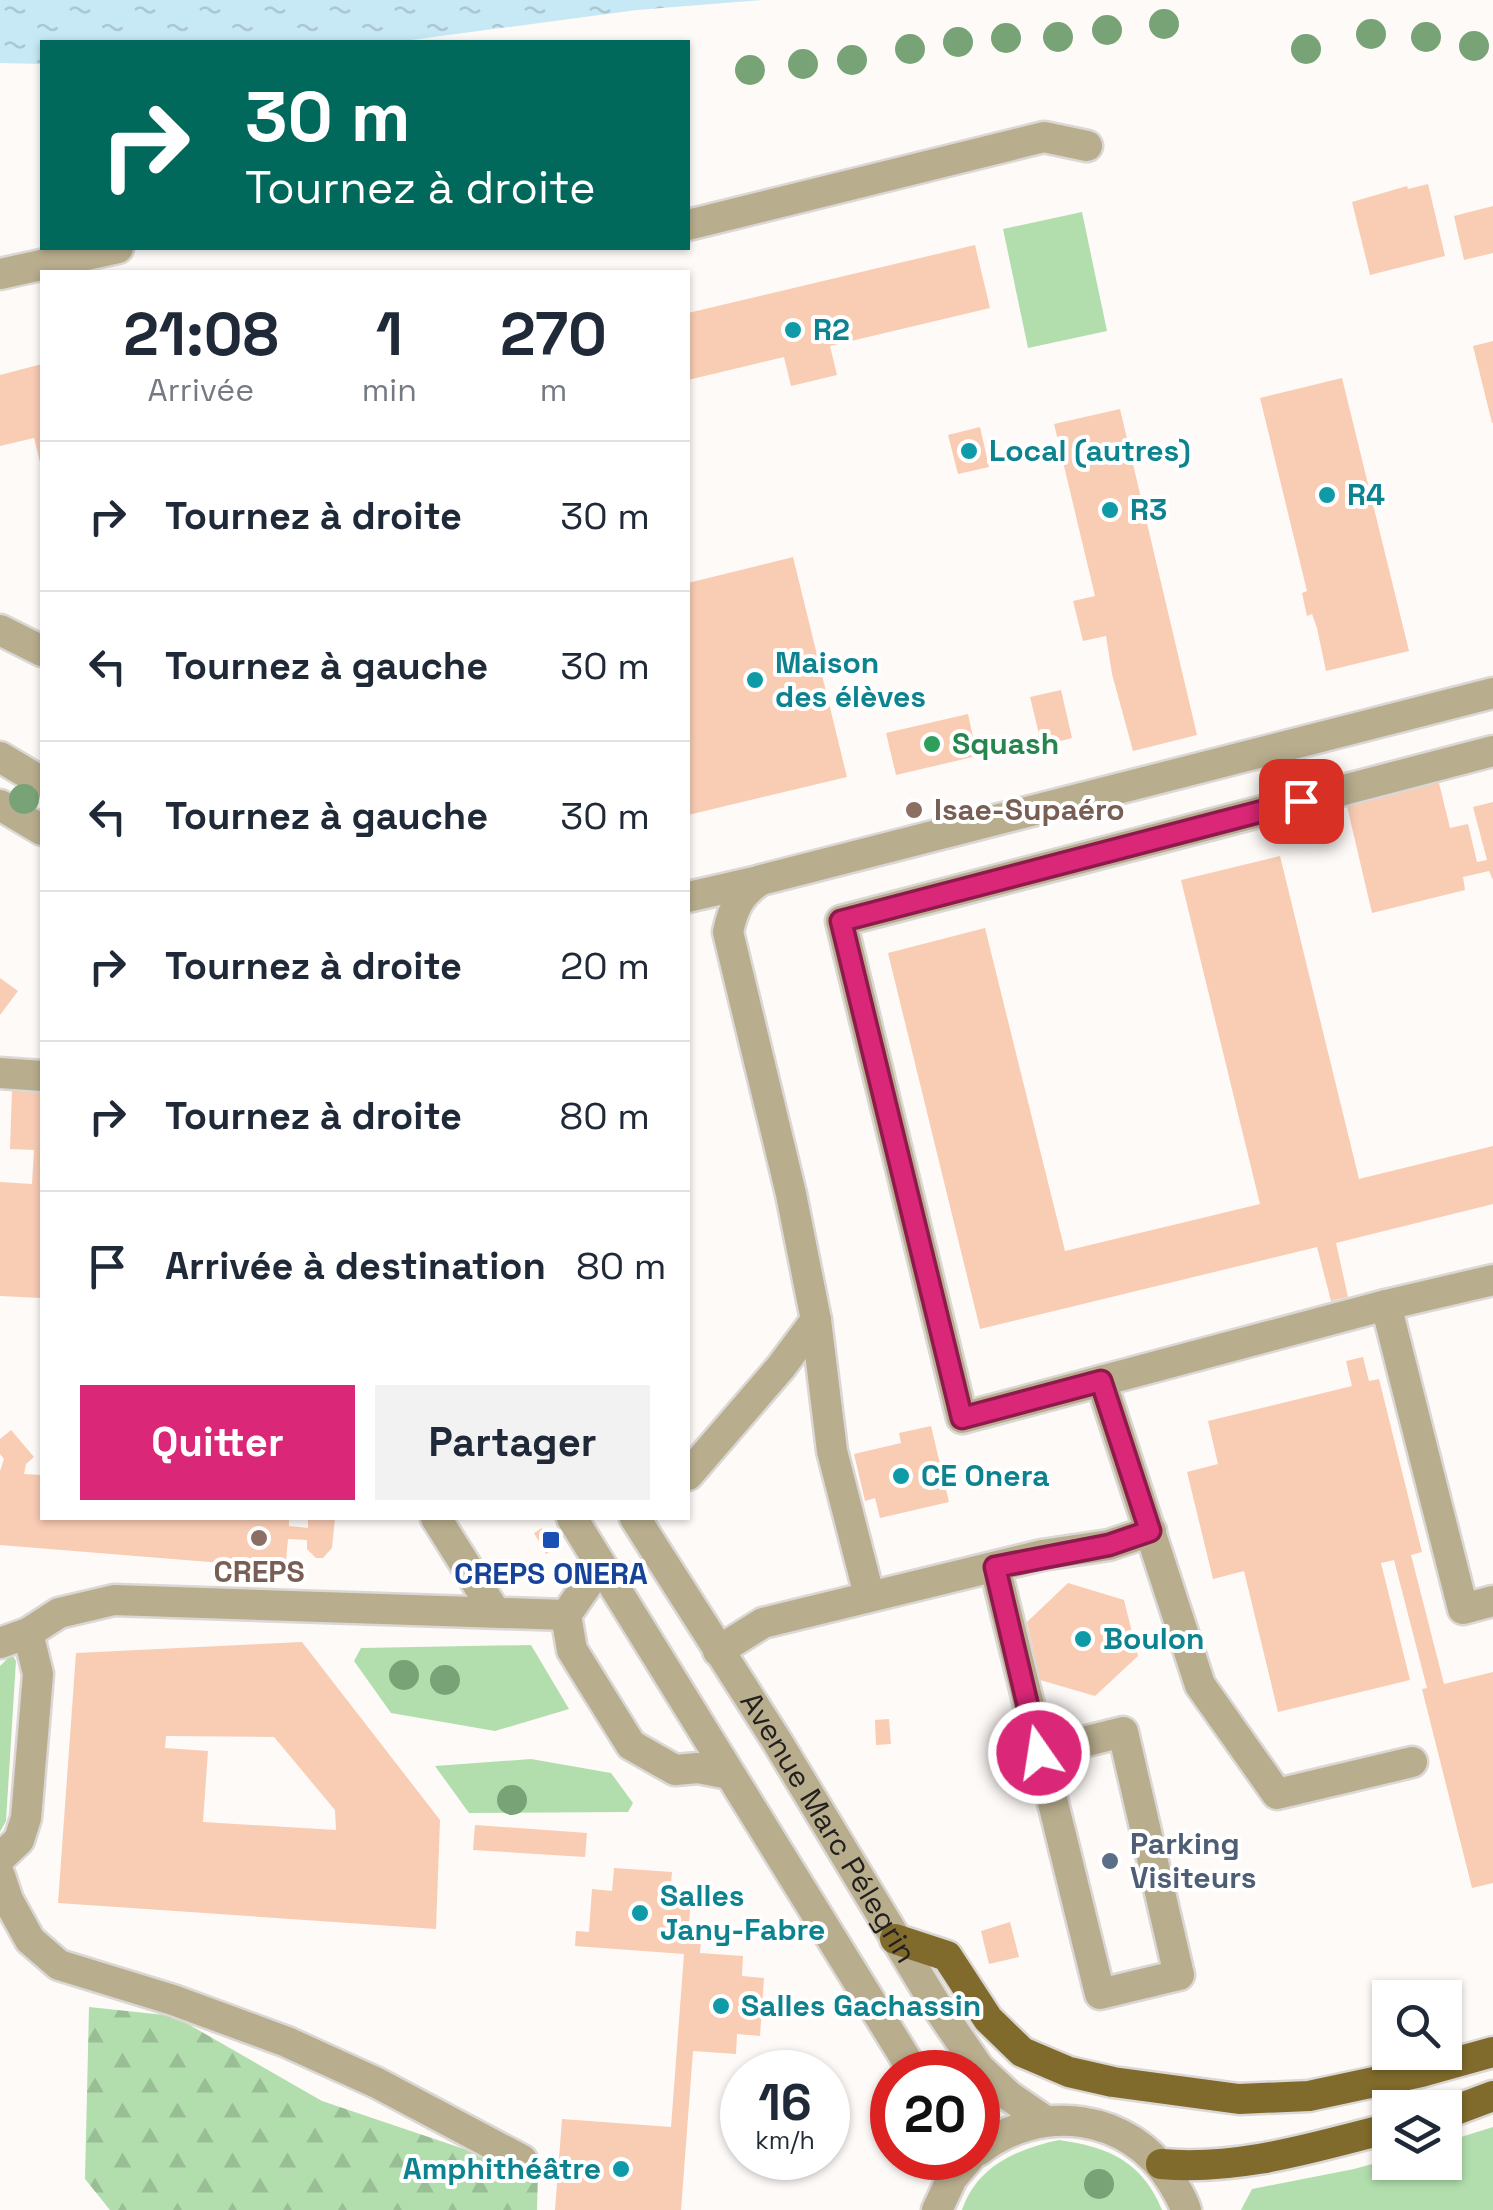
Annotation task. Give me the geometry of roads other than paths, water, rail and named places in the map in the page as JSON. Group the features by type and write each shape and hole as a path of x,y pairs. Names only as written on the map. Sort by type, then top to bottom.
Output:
{"main road":[{"path":"896,1939 947,1956 988,2019 1022,2052 1069,2072 1156,2090 1239,2099 1309,2096 1493,2052"},
{"path":"1462,2108 1493,2096"},
{"path":"1161,2164 1239,2164 1372,2132"}],"street":[{"path":"690,225 1044,137 1087,146"},
{"path":"0,274 109,250"},
{"path":"0,630 40,650"},
{"path":"690,897 1493,694"},
{"path":"1493,751 841,921 962,1418 1493,1280"},
{"path":"0,756 40,781"},
{"path":"0,805 40,829"},
{"path":"761,880 746,890 732,912 728,932 816,1320 832,1452 869,1595"},
{"path":"0,1074 40,1076"},
{"path":"1386,1305 1464,1608 1493,1601"},
{"path":"690,1473 816,1320"},
{"path":"1101,1381 1200,1685 1277,1794 1412,1762"},
{"path":"437,1520 495,1612"},
{"name":"Avenue Marc Pélegrin","path":"573,1520 900,2050"},
{"name":"Avenue Marc Pélegrin","path":"642,1521 936,2005 980,2068 1044,2120"},
{"path":"718,1651 764,1622 869,1595 1109,1545 1150,1531"},
{"path":"600,1566 566,1614 572,1650 631,1745 675,1770 698,1768 730,1774"},
{"path":"995,1567 1039,1753 1100,1994 1179,1975 1123,1732 1039,1753"},
{"path":"0,1858 20,1840 26,1818 38,1674 14,1638 58,1613 114,1600 566,1614"},
{"path":"0,1876 30,1940 59,1965 173,2000 287,2042 377,2082 522,2160"},
{"path":"1000,2138 1018,2127 1044,2120 1079,2120 1112,2128 1142,2146 1161,2164 1186,2210"},
{"path":"937,2210 950,2180"}],"water":[{"path":"0,0 762,0 637,10 411,40 40,40 40,64 0,63"}],"place":[{"name":"R2","path":"793,330"},
{"name":"Local (autres)","path":"969,451"},
{"name":"R4","path":"1327,495"},
{"name":"R3","path":"1110,510"},
{"name":"Maison des élèves","path":"755,680"},
{"name":"Squash","path":"932,744"},
{"name":"Isae-Supaéro","path":"914,810"},
{"name":"CE Onera","path":"901,1476"},
{"name":"CREPS","path":"259,1538"},
{"name":"CREPS ONERA","path":"551,1540"},
{"name":"Boulon","path":"1083,1639"},
{"name":"Parking Visiteurs","path":"1110,1861"},
{"name":"Salles Jany-Fabre","path":"640,1913"},
{"name":"Salles Gachassin","path":"721,2006"},
{"name":"Amphithéâtre","path":"621,2169"}]}
